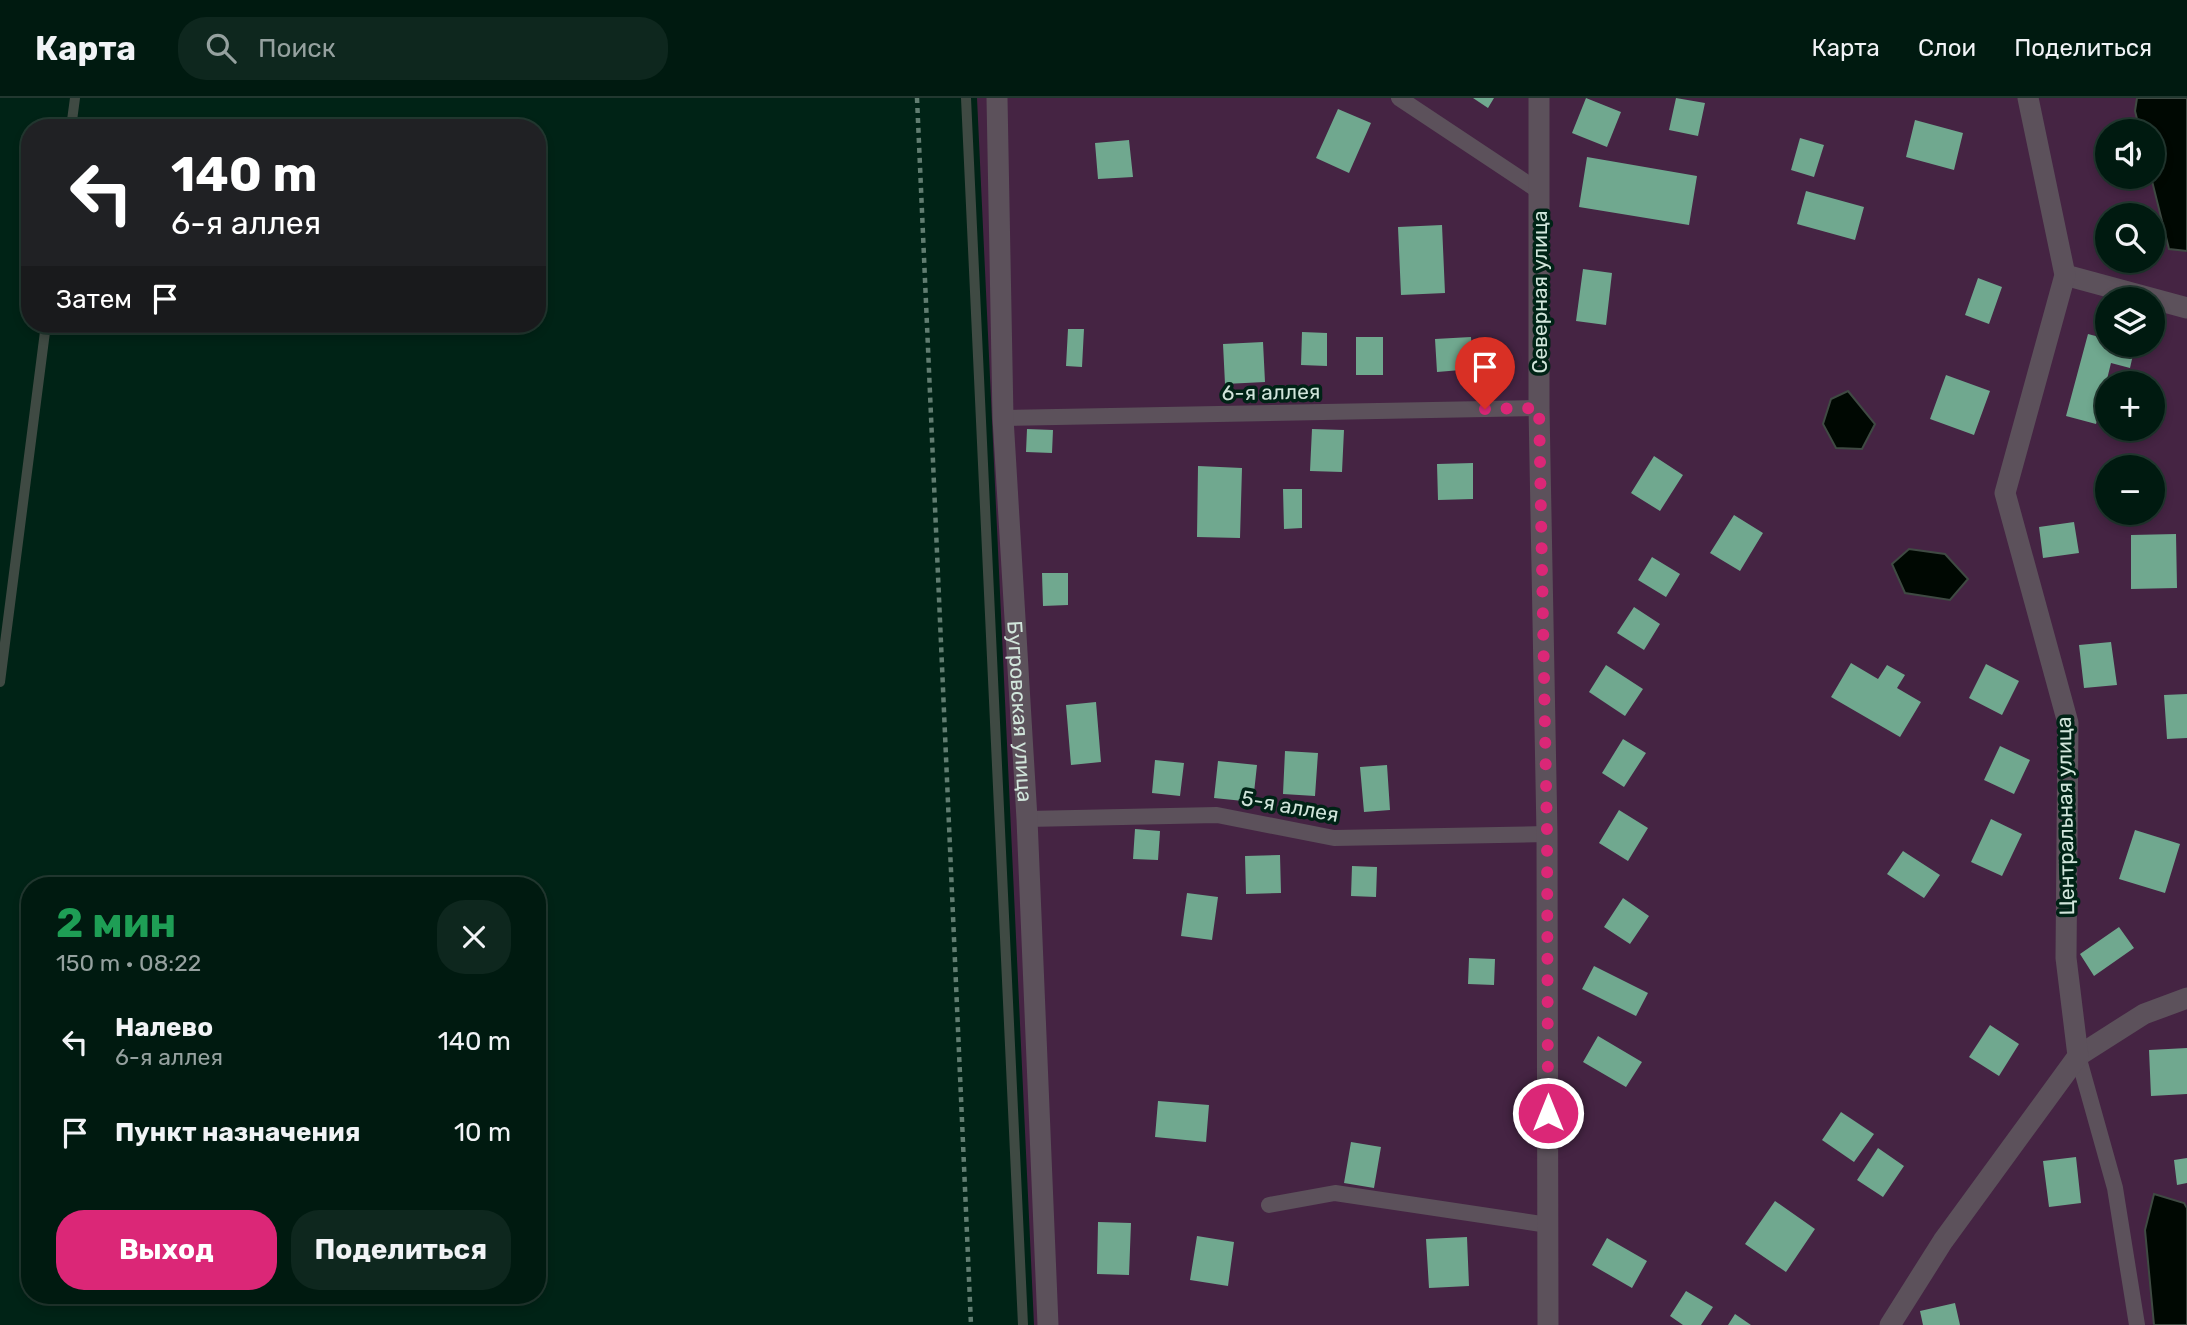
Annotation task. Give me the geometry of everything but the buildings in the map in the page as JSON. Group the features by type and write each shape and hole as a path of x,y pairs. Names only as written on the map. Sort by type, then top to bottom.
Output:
{"street":[{"name":"Бугровская улица","path":"997,98 1003,418 1027,819 1048,1325"},
{"name":"Северная улица","path":"1539,98 1539,408 1547,834 1548,1325"},
{"name":"Центральная улица","path":"2028,98 2065,275 2005,493 2067,723 2066,958 2078,1056"},
{"path":"2065,275 2187,308"},
{"path":"1891,1325 1943,1241 2078,1056 2144,1014 2187,998"}],"lane":[{"path":"1399,98 1539,191"},
{"name":"6-я аллея","path":"1003,418 1539,408"},
{"name":"5-я аллея","path":"1027,819 1217,815 1334,838 1547,834"},
{"path":"2078,1056 2115,1188 2137,1325"},
{"path":"1269,1205 1335,1193 1548,1225"}],"path":[{"path":"917,98 971,1325"}],"shaded area":[{"path":"977,98 2187,98 2187,1325 1034,1325"},
{"path":"2137,98 2187,98 2187,251 2169,249 2165,233 2165,203 2158,203 2154,189 2165,189 2165,119 2137,119"},
{"path":"1848,391 1875,424 1862,449 1836,448 1823,424 1831,399"},
{"path":"1909,549 1945,554 1968,579 1950,600 1905,593 1892,564"},
{"path":"2154,1194 2184,1203 2187,1208 2187,1325 2154,1325 2145,1230"}],"waterway":[{"path":"72,119 75,98"},
{"path":"966,98 1023,1325"},
{"path":"0,682 45,333"}],"route":[{"path":"1485,409 1539,408 1547,834 1548,1113"}]}
